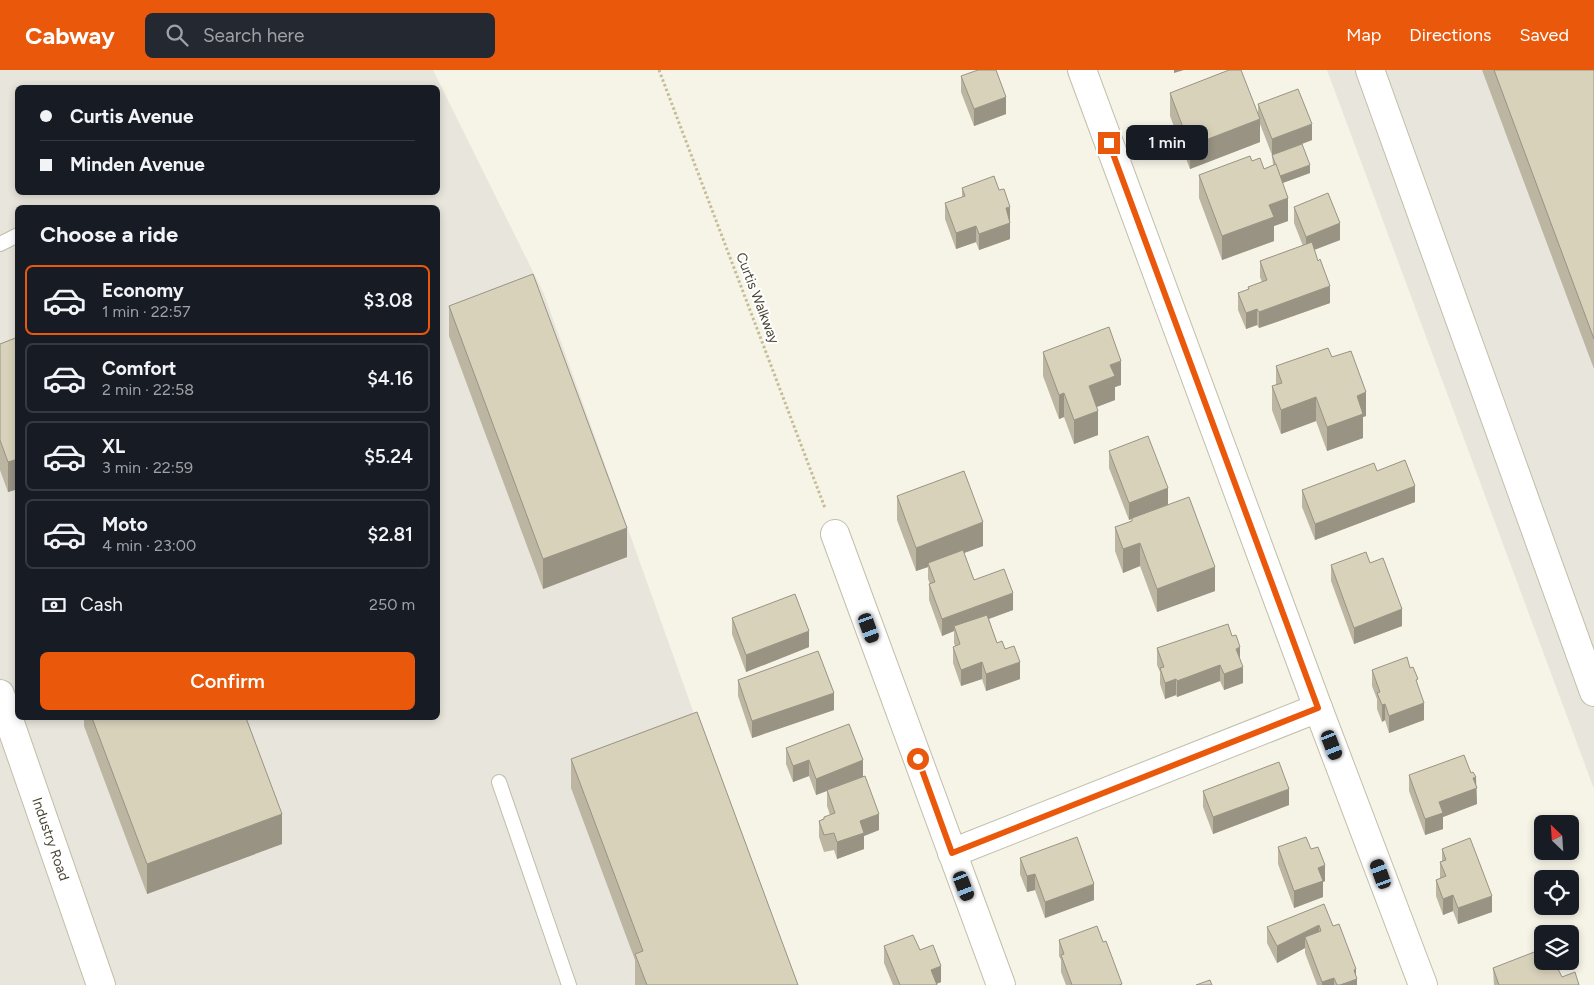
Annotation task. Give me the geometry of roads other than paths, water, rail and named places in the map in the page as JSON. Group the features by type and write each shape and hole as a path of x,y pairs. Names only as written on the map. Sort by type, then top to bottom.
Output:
{"street":[{"path":"1082,70 1318,708 1423,985"},
{"path":"1370,70 1594,692"},
{"path":"835,534 1001,985"},
{"name":"Industry Road","path":"0,694 101,985"},
{"path":"952,853 1318,708"}],"lane":[{"path":"0,244 15,236"},
{"path":"499,782 569,985"}]}
